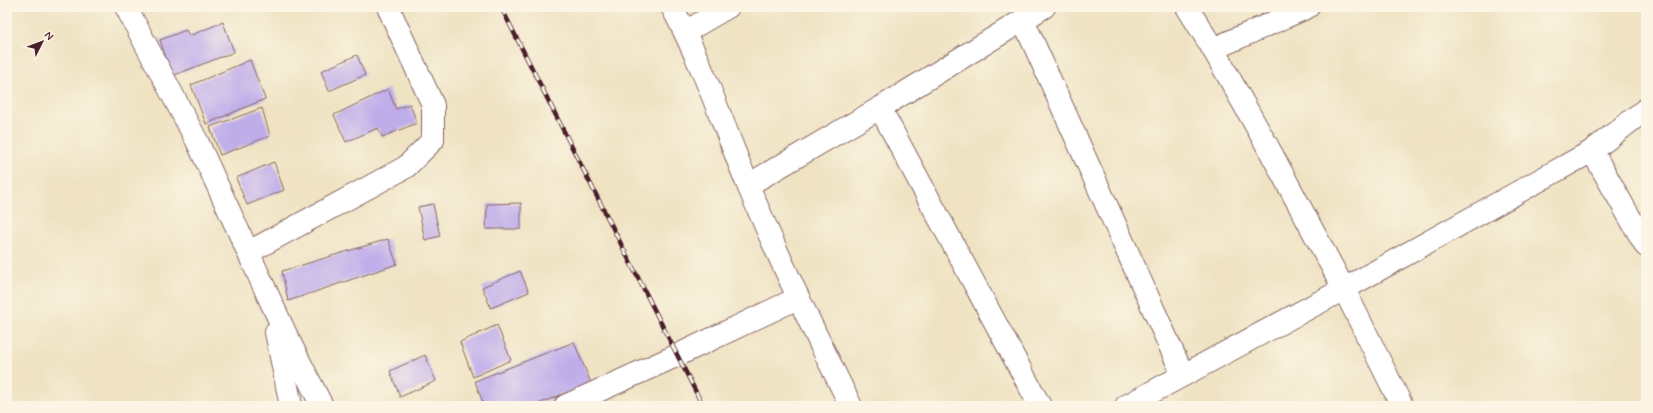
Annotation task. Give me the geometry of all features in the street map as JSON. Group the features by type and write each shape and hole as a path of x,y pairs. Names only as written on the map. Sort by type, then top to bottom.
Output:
{"street":[{"path":"126,7 197,141 289,341 322,406"},
{"path":"249,252 406,167 433,140 434,105 388,7"},
{"path":"672,7 685,32 748,185 798,298 851,406"},
{"path":"685,32 728,7"},
{"path":"748,185 880,108 1044,7"},
{"path":"1187,7 1269,148 1344,289 1402,406"},
{"path":"1213,50 1308,7"},
{"path":"1023,20 1183,375"},
{"path":"880,108 1040,406"},
{"path":"1126,406 1344,289 1592,152 1646,109"},
{"path":"1592,152 1646,246"},
{"path":"565,406 678,356 798,298"},
{"path":"270,299 290,406"}],"building":[{"path":"223,22 234,52 172,76 160,40 186,30 189,36"},
{"path":"357,55 365,75 329,91 321,71"},
{"path":"250,60 265,99 206,124 191,85"},
{"path":"388,89 396,109 410,104 417,123 382,137 378,128 346,142 334,115"},
{"path":"262,108 270,136 220,155 210,127"},
{"path":"274,162 284,190 247,205 236,178"},
{"path":"521,203 521,229 486,229 487,204"},
{"path":"433,204 440,236 425,240 418,207"},
{"path":"388,239 397,264 288,301 282,271"},
{"path":"520,271 529,292 491,308 482,287"},
{"path":"497,325 511,360 473,377 460,342"},
{"path":"574,342 591,383 533,406 484,406 475,381"},
{"path":"425,355 436,381 400,397 390,371"}],"railway":[{"path":"501,7 703,406"}]}
